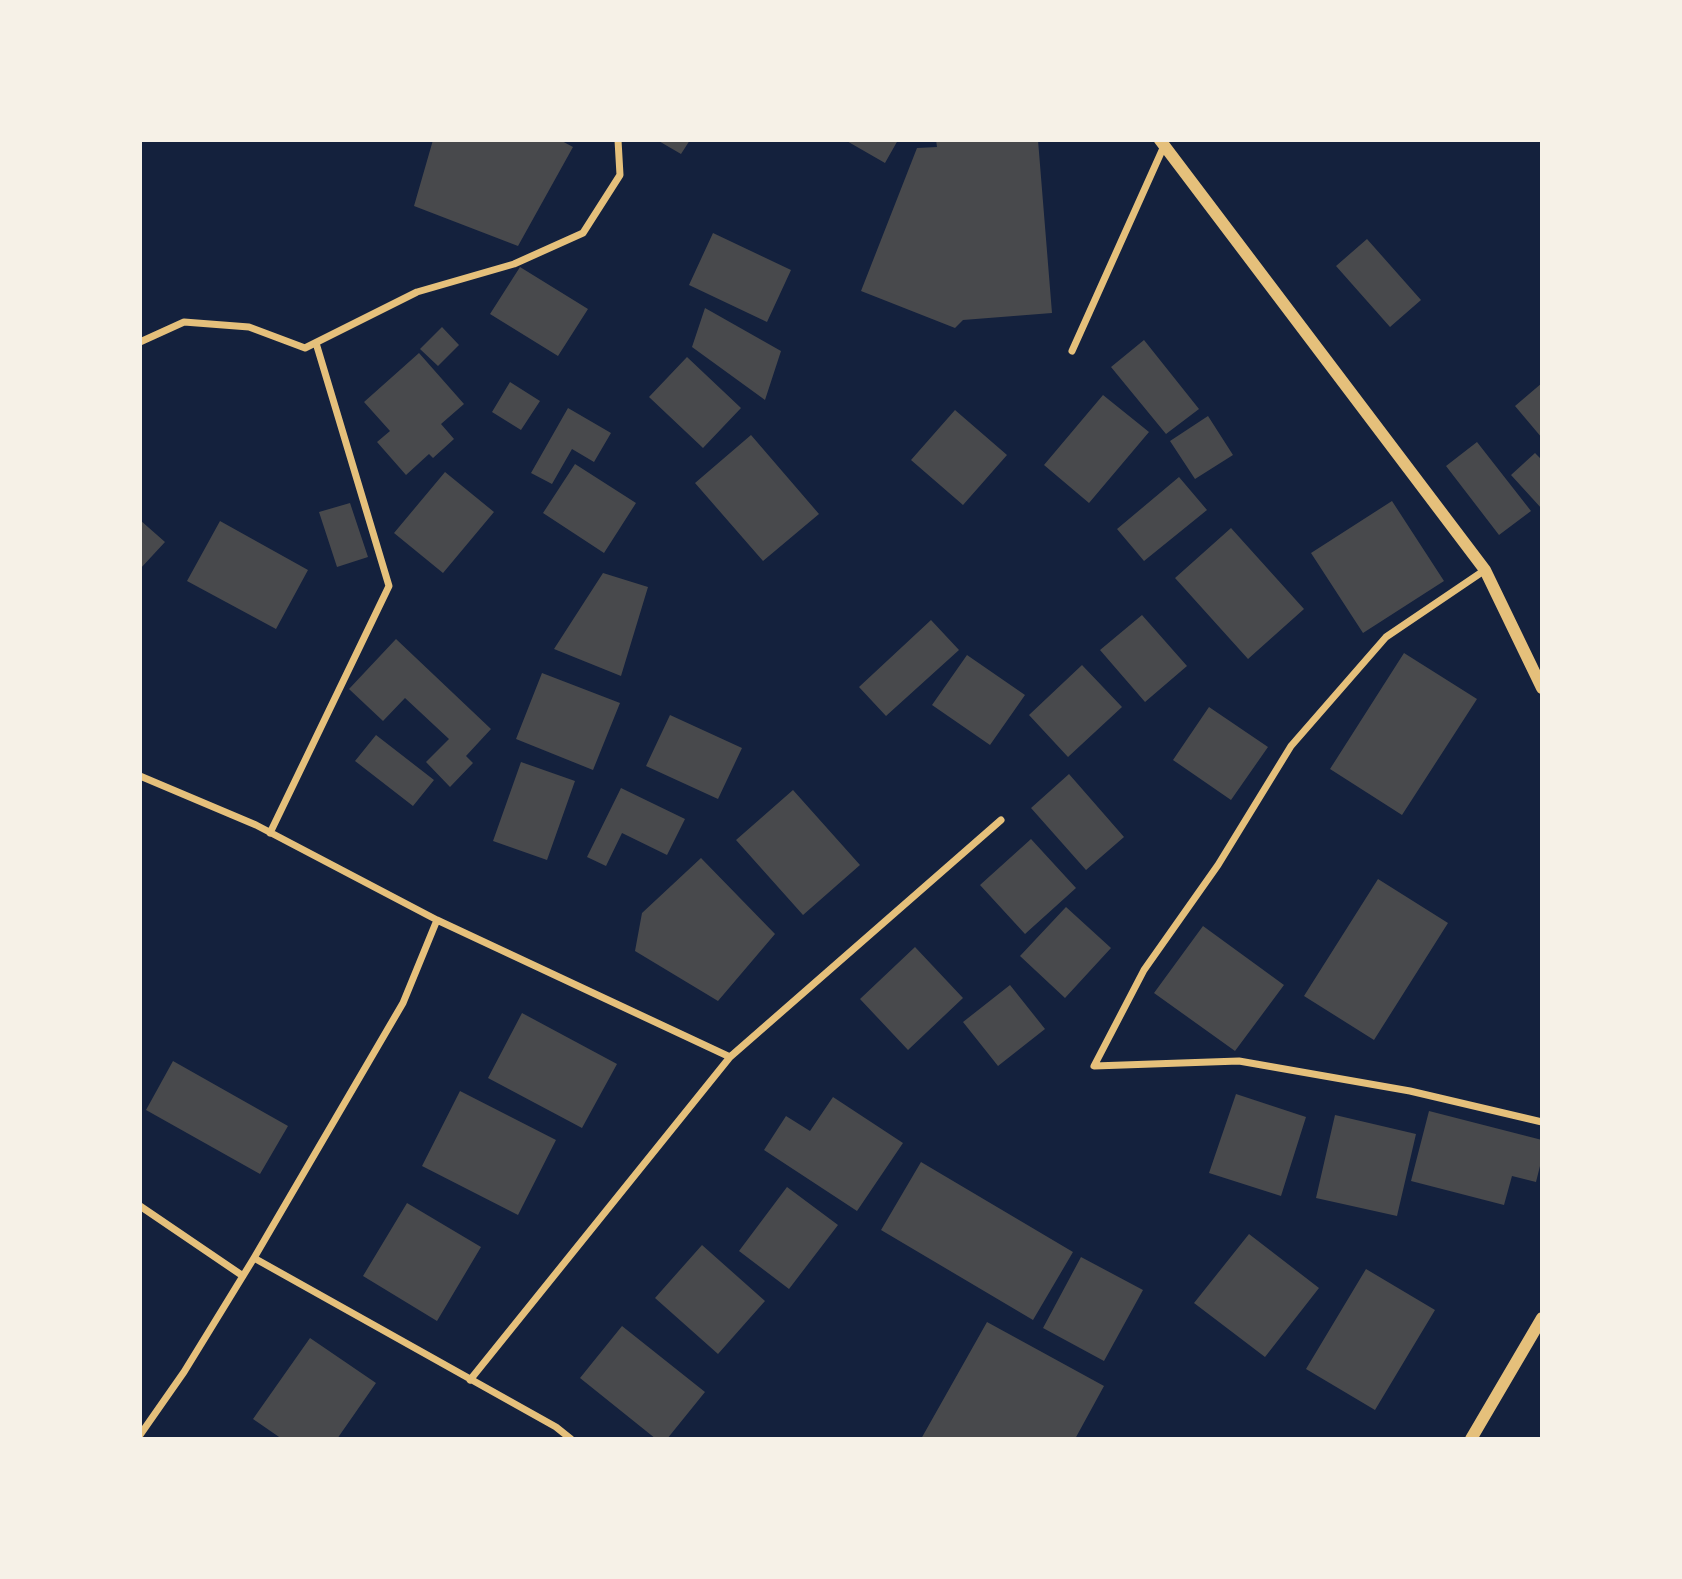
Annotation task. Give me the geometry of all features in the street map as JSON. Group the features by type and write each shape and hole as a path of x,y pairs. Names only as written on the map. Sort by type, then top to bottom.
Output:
{"street":[{"path":"140,342 184,322 249,327 305,348 417,292 514,264 583,233 620,175 618,140"},
{"path":"1072,351 1162,143 1485,570 1542,688"},
{"path":"270,833 389,586 316,343"},
{"path":"1485,570 1386,637 1291,747 1218,865 1144,970 1094,1066 1239,1061 1410,1091 1542,1122"},
{"path":"140,776 270,833 437,920 730,1057"},
{"path":"470,1380 730,1057 1000,820"},
{"path":"140,1434 184,1372 254,1258 402,1003 437,920"},
{"path":"140,1206 243,1276"},
{"path":"254,1258 556,1427 572,1439"},
{"path":"1471,1439 1542,1318"}],"building":[{"path":"433,140 560,140 573,147 518,246 414,206"},
{"path":"657,140 690,140 681,154"},
{"path":"845,140 898,140 885,163"},
{"path":"936,140 1038,140 1052,313 963,320 955,328 861,291 917,148 937,147"},
{"path":"713,233 791,270 767,322 689,285"},
{"path":"1367,239 1421,300 1390,327 1336,266"},
{"path":"520,267 588,309 558,356 490,314"},
{"path":"705,308 781,351 765,400 692,347"},
{"path":"442,327 459,345 438,366 420,349"},
{"path":"1144,340 1199,409 1166,434 1111,367"},
{"path":"419,353 464,404 441,424 454,439 433,458 429,454 406,475 377,442 390,431 364,402"},
{"path":"687,357 741,408 703,448 649,397"},
{"path":"510,382 540,401 521,430 492,412"},
{"path":"1542,383 1542,438 1515,406"},
{"path":"1103,395 1149,432 1089,503 1044,465"},
{"path":"568,408 611,433 594,462 572,449 552,484 531,473"},
{"path":"955,410 1007,455 963,505 911,460"},
{"path":"1208,416 1233,455 1195,479 1170,441"},
{"path":"751,435 819,514 763,561 695,483"},
{"path":"1477,442 1531,511 1499,535 1446,466"},
{"path":"1535,453 1542,460 1542,509 1511,475"},
{"path":"575,464 636,503 604,553 543,513"},
{"path":"445,472 494,512 443,573 394,533"},
{"path":"1179,477 1207,510 1144,561 1117,529"},
{"path":"1392,501 1444,581 1363,633 1311,553"},
{"path":"350,503 368,557 337,567 319,512"},
{"path":"140,520 165,542 140,569"},
{"path":"220,521 308,570 276,629 187,581"},
{"path":"1231,528 1304,609 1248,659 1175,578"},
{"path":"603,573 648,587 621,676 554,649"},
{"path":"1142,615 1187,666 1145,702 1100,650"},
{"path":"931,620 959,650 886,716 859,687"},
{"path":"396,639 491,729 466,756 473,763 450,787 426,762 449,739 405,698 383,721 349,689"},
{"path":"1404,653 1477,699 1402,815 1330,769"},
{"path":"967,655 1025,695 990,745 932,705"},
{"path":"1082,665 1122,707 1068,757 1029,715"},
{"path":"542,673 620,703 593,770 516,739"},
{"path":"1209,707 1268,747 1231,800 1173,760"},
{"path":"670,715 742,748 718,799 646,766"},
{"path":"376,735 434,780 413,806 355,761"},
{"path":"521,762 575,781 547,860 493,841"},
{"path":"1069,774 1124,837 1086,870 1031,808"},
{"path":"621,788 685,819 667,855 622,833 606,866 587,857"},
{"path":"793,790 860,865 803,915 736,840"},
{"path":"1031,839 1076,888 1025,934 980,885"},
{"path":"701,858 775,934 718,1001 635,951 642,913"},
{"path":"1378,879 1448,923 1374,1040 1304,996"},
{"path":"1066,907 1111,948 1065,998 1020,956"},
{"path":"1203,926 1284,985 1235,1051 1154,993"},
{"path":"915,947 963,998 908,1050 860,999"},
{"path":"1010,985 1045,1029 998,1066 963,1022"},
{"path":"522,1013 617,1064 582,1128 488,1078"},
{"path":"173,1061 288,1126 260,1174 146,1110"},
{"path":"460,1091 556,1140 518,1215 422,1166"},
{"path":"1236,1094 1306,1117 1281,1196 1209,1173"},
{"path":"833,1097 903,1143 857,1211 764,1150 786,1116 810,1131"},
{"path":"1429,1111 1542,1140 1542,1158 1536,1182 1512,1176 1504,1205 1411,1181"},
{"path":"1335,1115 1416,1134 1397,1216 1316,1198"},
{"path":"921,1162 1073,1252 1033,1320 881,1230"},
{"path":"787,1187 838,1225 789,1289 739,1251"},
{"path":"407,1203 481,1247 437,1321 363,1276"},
{"path":"1249,1234 1319,1288 1265,1357 1194,1303"},
{"path":"702,1245 765,1301 718,1354 655,1298"},
{"path":"1081,1257 1143,1290 1104,1361 1043,1328"},
{"path":"1366,1269 1435,1310 1375,1410 1306,1369"},
{"path":"987,1322 1104,1386 1075,1439 921,1439"},
{"path":"622,1326 705,1392 667,1439 656,1439 580,1378"},
{"path":"310,1338 376,1383 337,1439 282,1439 253,1419"}]}
